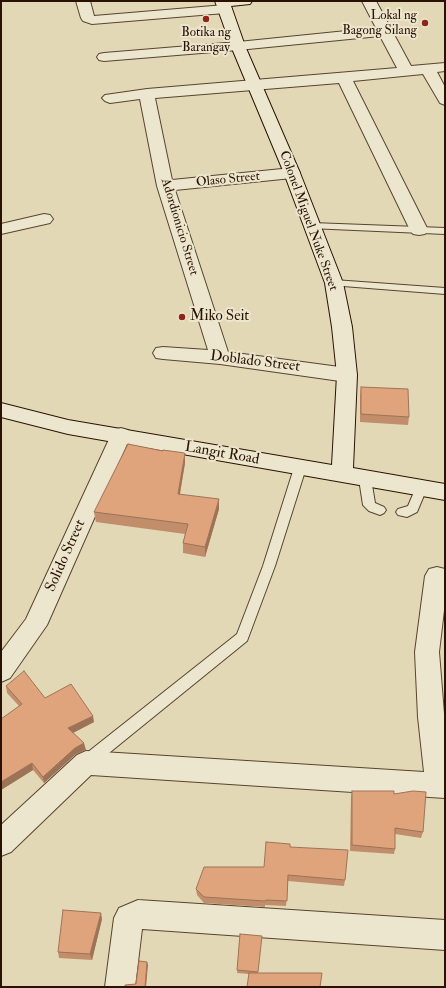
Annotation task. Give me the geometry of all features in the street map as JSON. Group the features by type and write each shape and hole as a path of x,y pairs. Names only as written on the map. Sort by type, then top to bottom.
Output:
{"street":[{"path":"83,1 88,18 92,20 245,1"},
{"path":"369,1 406,71"},
{"name":"Colonel Miguel Nuke Street","path":"224,4 238,46 292,173 334,283 342,327 347,375 342,475"},
{"path":"104,57 238,46 384,31"},
{"path":"110,98 344,78 445,67"},
{"path":"427,68 445,100"},
{"path":"344,78 419,230"},
{"name":"Adordionicio Street","path":"147,94 165,186 220,357"},
{"name":"Olaso Street","path":"165,186 292,173"},
{"path":"1,229 44,219"},
{"name":"Doblado Street","path":"163,353 220,357 347,375"},
{"name":"Langit Road","path":"1,410 68,427 445,492"},
{"name":"Solido Street","path":"1,671 35,625 121,435"},
{"path":"1,843 86,763 442,786 431,717 427,652 437,576"},
{"path":"120,987 129,918 138,914 445,935"}],"lane":[{"path":"312,226 445,230"},
{"path":"334,283 445,291"},
{"path":"86,763 242,637 269,566 300,468"},
{"path":"365,479 369,505 380,510"},
{"path":"402,512 407,512 413,509 421,488"}],"building":[{"path":"361,387 408,389 409,417 361,414"},
{"path":"128,444 163,451 185,453 178,494 219,499 205,547 183,543 188,524 94,512"},
{"path":"24,671 45,698 71,684 93,716 68,728 84,743 75,748 43,777 32,763 1,782 1,719 22,704 6,686"},
{"path":"352,791 394,791 394,794 413,791 426,792 423,832 395,828 395,849 352,845"},
{"path":"266,842 290,844 290,847 348,850 345,880 288,875 287,901 204,897 196,889 204,867 264,867"},
{"path":"63,910 101,913 90,954 58,952"},
{"path":"240,934 262,936 258,972 237,970"},
{"path":"139,961 147,962 145,987 125,987 125,985 136,984"},
{"path":"249,973 322,973 320,987 247,987"}],"place":[{"name":"Botika ng Barangay","path":"206,19"},
{"name":"Lokal ng Bagong Silang","path":"425,23"},
{"name":"Miko Seit","path":"182,317"}]}
